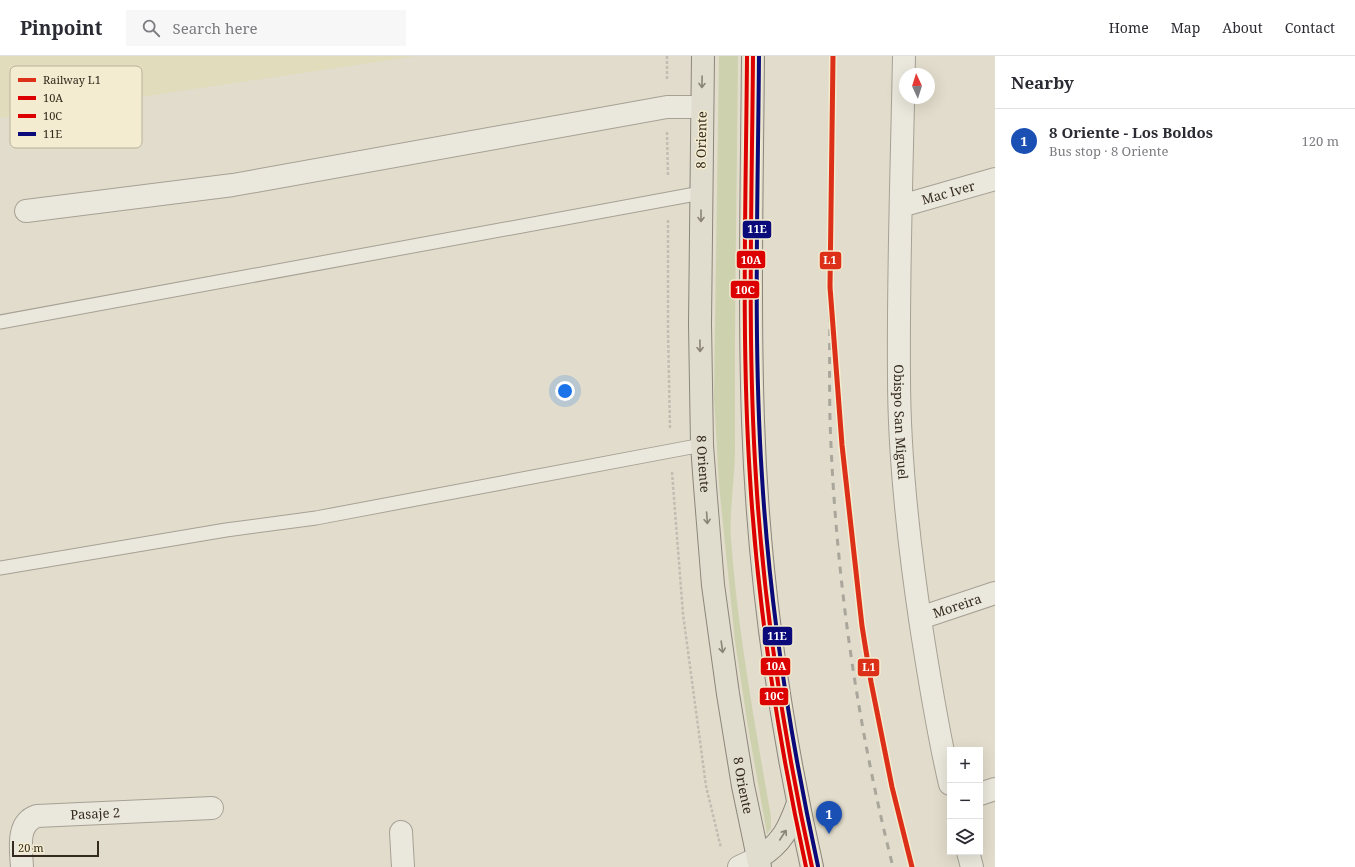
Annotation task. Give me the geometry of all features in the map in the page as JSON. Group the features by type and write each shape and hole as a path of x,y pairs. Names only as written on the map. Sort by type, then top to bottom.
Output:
{"main road":[{"name":"8 Oriente","path":"703,56 700,324 702,445 713,586 752,864"},
{"path":"754,56 751,310 752,414 755,465 764,571 774,658 787,749 812,867"},
{"path":"752,864 770,851 780,840 790,823 798,803"}],"street":[{"name":"Obispo San Miguel","path":"904,56 898,377 900,424 910,547 932,695 950,783"},
{"path":"26,211 233,185 667,107 702,107"},
{"name":"Mac Iver","path":"901,206 995,179"},
{"name":"Moreira","path":"920,618 995,593"},
{"path":"983,793 995,789"},
{"name":"Pasaje 2","path":"22,867 22,833 24,826 30,819 37,816 212,808"},
{"path":"402,832 403,867"},
{"path":"969,855 972,867"}],"lane":[{"path":"0,322 701,193"},
{"path":"0,568 226,530 316,518 702,445"}],"shaded area":[{"path":"0,56 416,56 142,97 142,66 10,66 10,117 0,118"}],"green space":[{"path":"719,56 738,56 735,448 731,540 738,610 753,713 771,817 771,828 767,834 748,727 735,641 719,485 714,396"}],"railway":[{"path":"830,287 830,420 842,589 858,701 868,757 893,867"}],"rail line":[{"name":"L1","path":"833,56 830,287 842,445 862,626 871,682 892,787 912,867"}],"transit line":[{"name":"10C","path":"747,56 745,320 747,425 750,478 758,576 770,674 806,867"},
{"name":"10A","path":"753,56 751,320 753,425 756,478 764,576 776,674 812,867"},
{"name":"11E","path":"759,56 757,319 759,424 762,477 770,575 782,673 818,866"}],"place":[{"name":"8 Oriente - Los Boldos","path":"829,834"}]}
